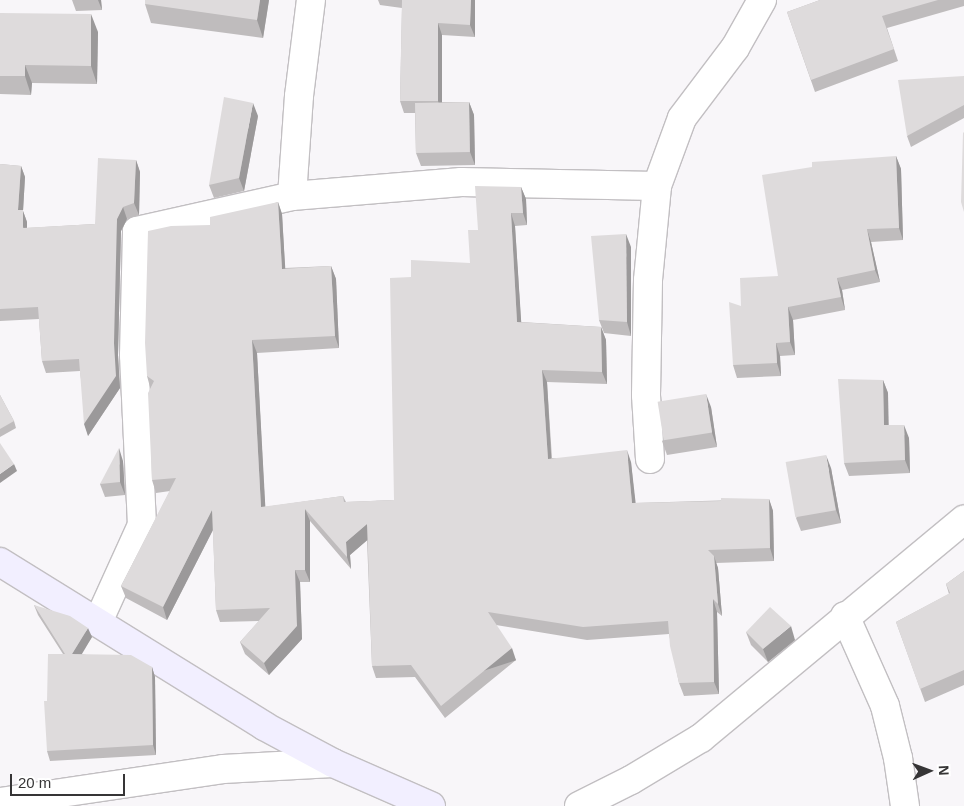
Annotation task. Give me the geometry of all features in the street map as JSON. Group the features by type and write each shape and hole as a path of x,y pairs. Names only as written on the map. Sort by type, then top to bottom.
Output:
{"main road":[{"path":"0,562 264,726 333,763 431,806"}],"street":[{"path":"292,196 299,96 311,0"},
{"path":"650,459 646,395 648,280 657,186 682,118 735,48 762,0"},
{"path":"98,622 142,525 134,355 138,231 292,196 461,182 657,186"},
{"path":"579,806 631,780 701,738 845,616 964,520"},
{"path":"845,616 885,706 898,758 905,806"},
{"path":"0,802 223,769 333,763"}],"building":[{"path":"145,0 260,0 257,20 145,4"},
{"path":"402,0 471,0 470,25 438,23 438,101 400,101"},
{"path":"820,0 938,0 882,16 894,49 811,80 787,12"},
{"path":"0,13 91,14 91,66 25,65 25,76 0,76"},
{"path":"964,76 964,105 907,136 898,80"},
{"path":"224,97 253,103 239,178 209,185"},
{"path":"469,102 470,152 416,153 415,103"},
{"path":"964,132 964,212 961,202"},
{"path":"896,156 899,228 867,229 875,270 837,278 841,297 788,307 790,342 776,343 777,363 733,365 729,302 741,306 740,278 778,276 762,175 812,167 812,162"},
{"path":"98,158 136,160 134,203 123,207 117,219 114,343 116,376 84,424 79,359 42,361 38,307 0,309 0,164 21,166 18,210 23,210 23,228 95,224"},
{"path":"475,186 521,187 523,213 511,213 517,322 601,327 602,372 542,370 548,459 627,450 632,503 721,501 721,498 769,499 770,548 708,550 714,556 718,604 713,599 714,682 679,683 670,646 668,621 583,627 488,612 512,648 441,706 411,665 372,666 367,524 346,542 347,557 305,509 305,570 295,570 297,626 264,663 240,642 270,608 216,610 212,510 163,607 121,586 176,478 152,480 148,393 154,381 147,376 145,343 148,231 171,226 210,225 210,217 278,202 282,269 331,266 335,336 252,340 261,507 343,496 344,502 394,500 390,278 411,277 411,260 470,263 468,230 478,230"},
{"path":"626,234 627,322 599,320 591,236"},
{"path":"838,379 883,380 884,425 904,425 905,460 844,463"},
{"path":"706,394 712,433 664,440 658,402"},
{"path":"0,395 14,421 0,429"},
{"path":"0,443 14,464 0,474"},
{"path":"119,448 120,482 100,484"},
{"path":"826,455 836,510 795,517 786,462"},
{"path":"964,571 964,670 920,689 896,622 950,593 946,584"},
{"path":"34,605 70,616 88,628 72,654 131,655 152,667 153,745 47,751 44,701 47,701 48,654 65,654"},
{"path":"770,607 791,626 763,649 746,632"}]}
